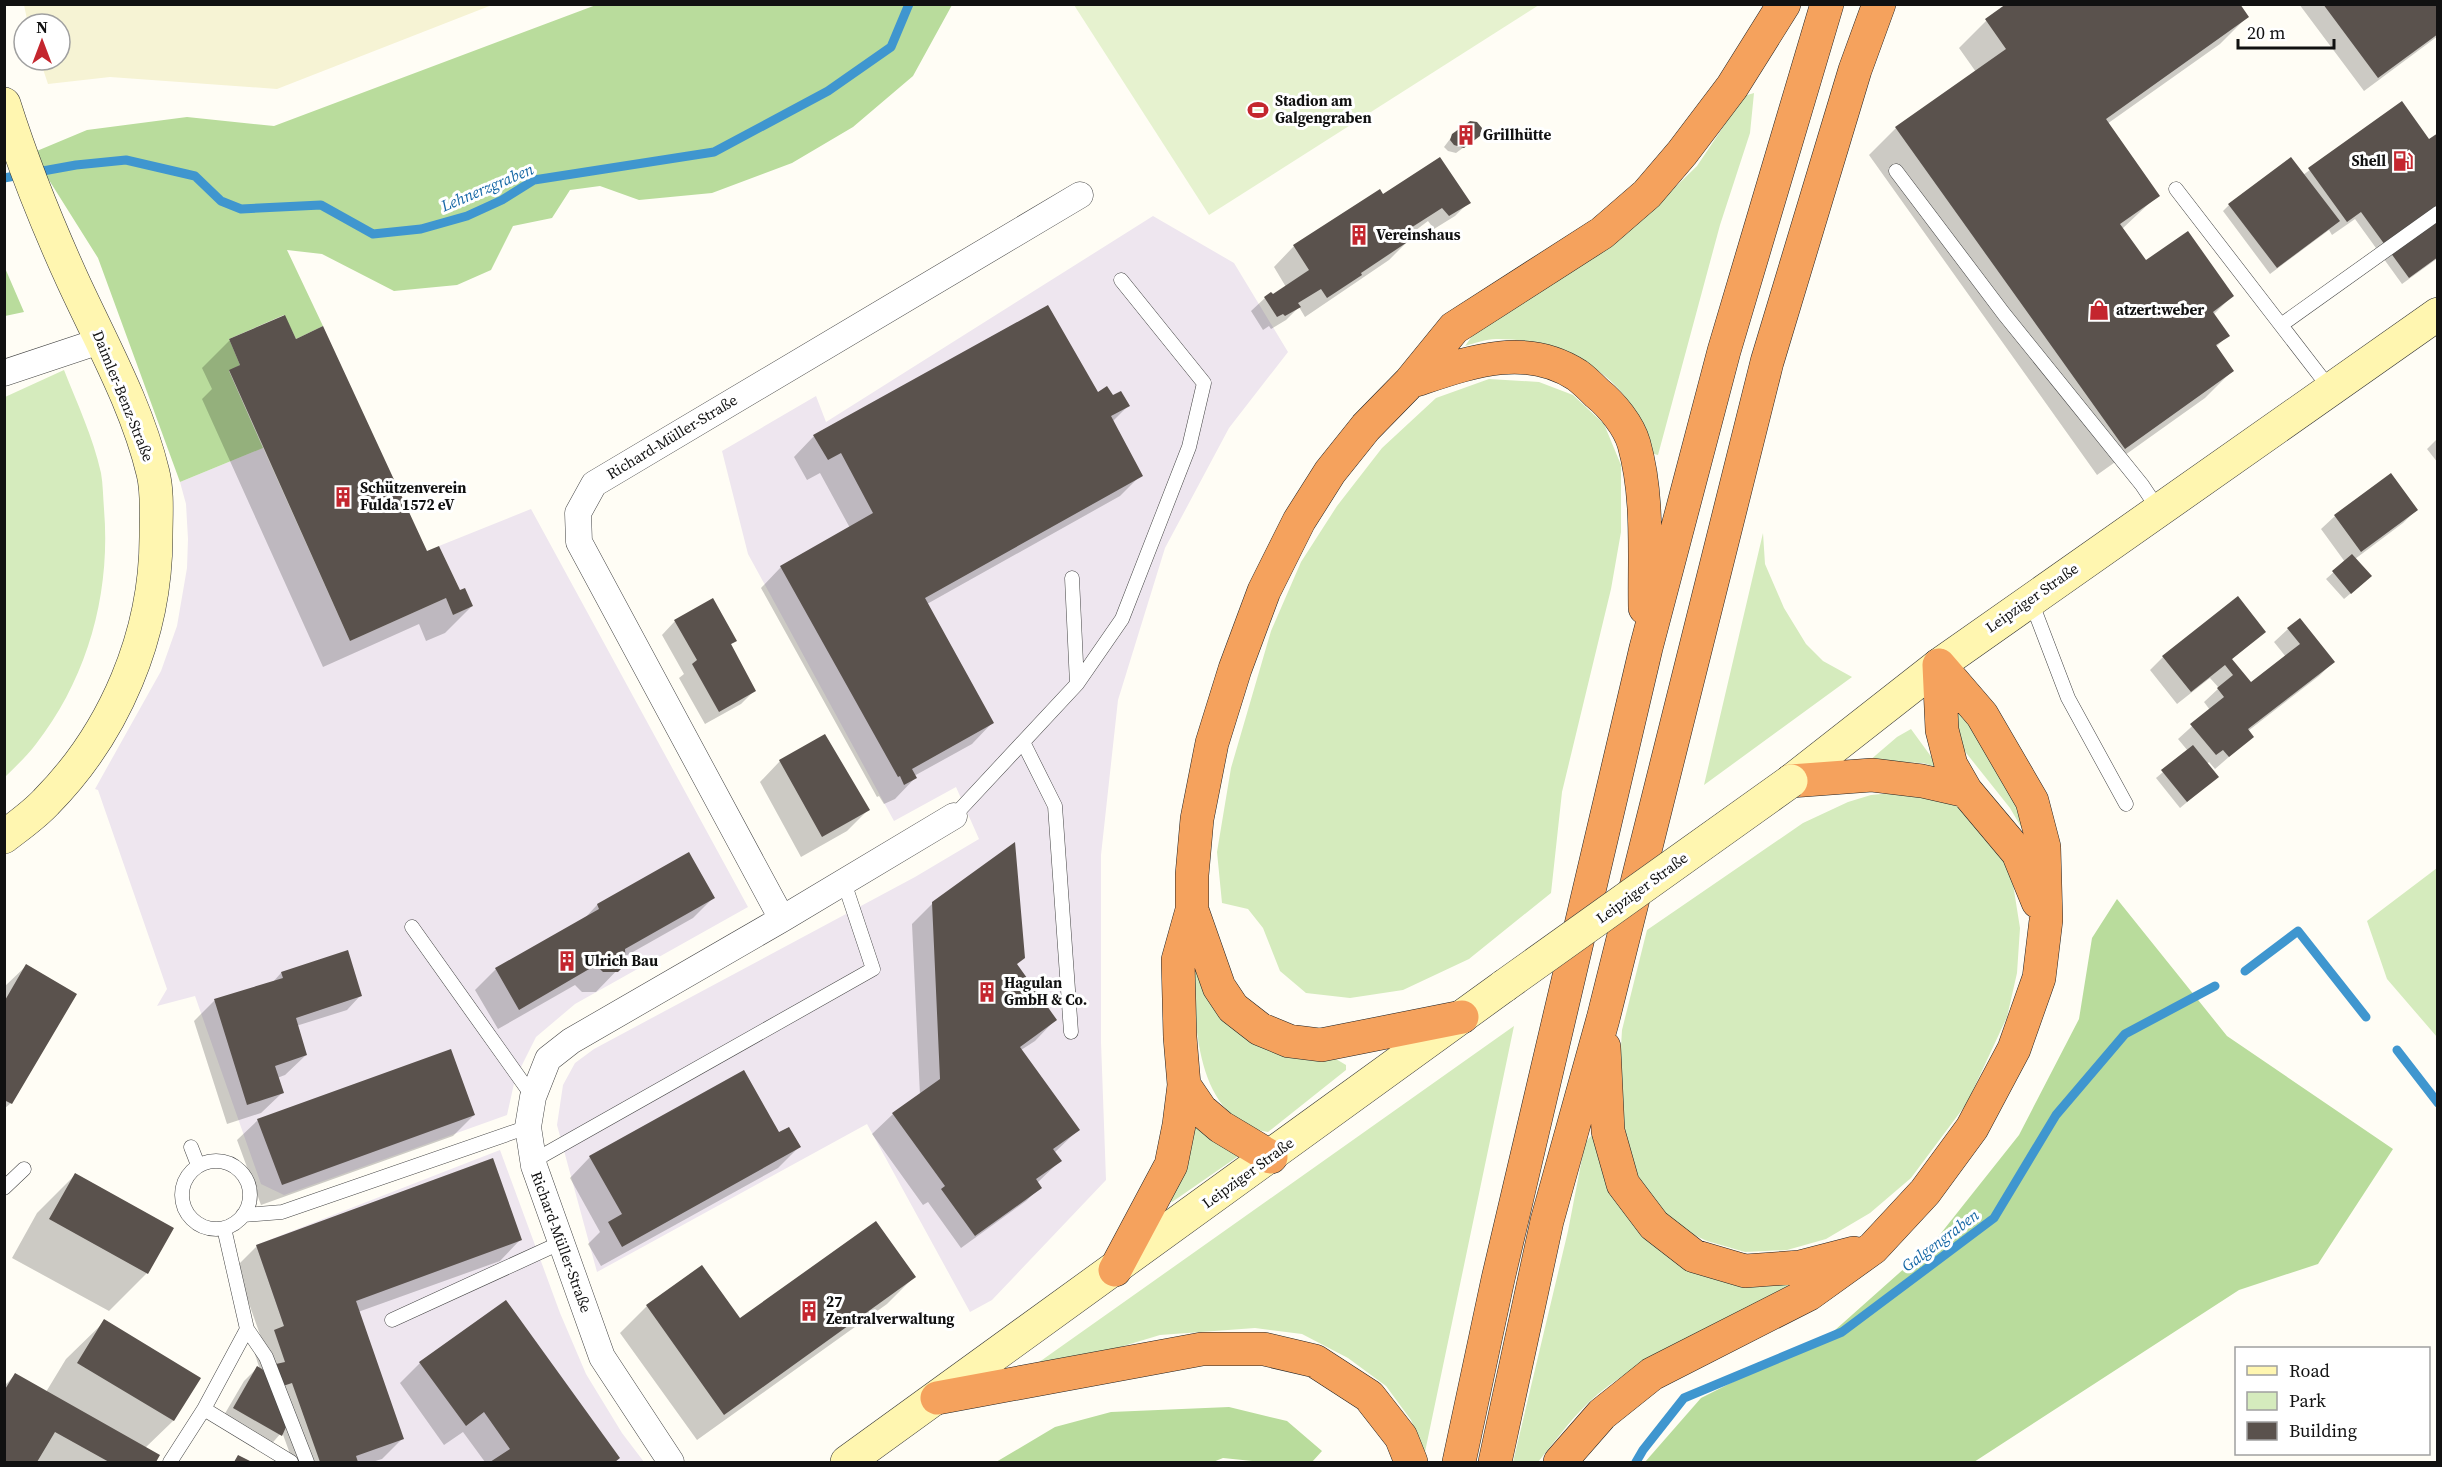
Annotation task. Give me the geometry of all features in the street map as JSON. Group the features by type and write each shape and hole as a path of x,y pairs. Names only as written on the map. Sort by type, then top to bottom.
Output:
{"highway":[{"path":"1115,1270 1171,1165 1184,1085 1180,1037 1194,958 1192,875 1197,819 1212,743 1235,669 1264,591 1299,521 1330,472 1366,428 1410,382 1454,328 1602,232 1647,194 1682,153 1732,87 1784,4"},
{"path":"1460,1462 1503,1256 1646,648 1724,351 1827,4"},
{"path":"1495,1462 1547,1221 1603,1019 1767,362 1855,70 1879,4"},
{"path":"1410,382 1474,361 1506,356 1529,358 1541,360 1576,375 1611,405 1634,441 1639,466 1642,492 1646,648"},
{"path":"1938,665 1942,730 1951,765 1966,791 2018,853 2046,920"},
{"path":"1560,1462 1602,1414 1652,1374 1809,1294 1873,1248 1924,1192 1972,1128 2014,1049 2038,978 2046,920 2044,847 2032,801 1982,715 1938,665"},
{"path":"1791,781 1872,775 1922,781 1966,791"},
{"path":"1194,958 1219,987 1233,1008 1260,1029 1289,1041 1321,1045 1462,1017"},
{"path":"1603,1019 1608,1131 1623,1184 1654,1225 1694,1256 1745,1271 1800,1267 1873,1248"},
{"path":"1184,1085 1201,1110 1221,1127 1271,1156"},
{"path":"937,1398 1202,1349 1264,1349 1315,1360 1369,1396 1401,1437 1411,1462"}],"main road":[{"name":"Daimler-Benz-Straße","path":"4,104 50,228 103,340 145,444 154,476 156,563 149,612 135,664 94,744 46,802 4,837"},
{"name":"Leipziger Straße","path":"847,1462 1791,781 1938,665 2438,314"}],"street":[{"name":"Richard-Müller-Straße","path":"782,919 579,542 578,513 594,484 1080,195"},
{"path":"4,373 103,340"},
{"name":"Richard-Müller-Straße","path":"671,1462 602,1357 533,1161 528,1127 533,1097 548,1059 571,1041 954,816"}],"lane":[{"path":"1896,171 2004,314 2142,485 2158,509"},
{"path":"2176,189 2331,390"},
{"path":"2281,326 2438,213"},
{"path":"954,816 1077,684 1122,619 1189,447 1204,383 1121,279"},
{"path":"1072,578 1077,684"},
{"path":"2030,599 2068,698 2126,804"},
{"path":"1023,742 1055,806 1071,1032"},
{"path":"533,1161 873,969 844,882"},
{"path":"412,927 533,1097"},
{"path":"243,1215 282,1212 528,1127"},
{"path":"191,1147 198,1165"},
{"path":"220,1161 231,1164 240,1171 247,1180 250,1192 249,1204 243,1215 235,1223 224,1228 212,1229 200,1225 190,1217 184,1207 181,1194 189,1173 198,1165 220,1161"},
{"path":"4,1188 24,1169"},
{"path":"224,1228 247,1329 266,1357 307,1462"},
{"path":"392,1320 560,1242"},
{"path":"170,1462 204,1409 247,1329"},
{"path":"204,1409 291,1462"}],"shaded area":[{"path":"24,4 492,5 277,89 110,77 48,84 44,72 72,72 72,12 26,12"},
{"path":"1153,216 1234,263 1288,352 1229,428 1165,548 1118,700 1101,855 1101,1042 1106,1180 992,1300 970,1312 867,1124 597,1272 557,1125 563,1085 575,1063 594,1049 915,877 979,839 956,787 894,821 748,554 722,451 816,396 826,422"},
{"path":"263,448 350,641 446,598 453,615 473,606 465,589 460,590 439,546 531,509 748,907 575,1004 536,1037 515,1079 507,1115 284,1195 261,1184 195,996 157,1006 167,989 98,790 95,789 161,671 177,626 187,568 188,539 186,504 180,482"},
{"path":"500,1150 560,1313 586,1374 622,1433 644,1462 358,1462 308,1318 284,1326 256,1245"}],"green space":[{"path":"596,5 952,5 913,76 853,127 792,163 712,193 639,200 600,186 570,190 552,218 513,226 491,270 457,285 394,291 322,254 287,250 323,326 296,339 284,315 229,339 240,365 229,371 263,448 180,482 98,258 32,153 87,130 187,117 274,126"},
{"name":"Stadion am Galgengraben","path":"1074,5 1539,5 1209,215"},
{"path":"1754,93 1750,133 1720,225 1658,455 1650,453 1643,427 1631,404 1595,368 1572,355 1548,346 1522,341 1492,339 1465,346 1475,332 1661,201 1697,166 1744,96"},
{"path":"5,268 24,312 5,316"},
{"path":"64,370 89,433 102,477 104,572 92,633 70,691 36,744 5,777 5,397"},
{"path":"1489,379 1539,382 1573,395 1604,424 1621,465 1621,532 1611,589 1562,792 1551,893 1469,959 1403,990 1350,998 1306,993 1280,971 1263,928 1248,909 1222,903 1217,852 1231,768 1271,631 1301,562 1337,506 1382,448 1436,398"},
{"path":"1763,533 1765,564 1784,608 1806,644 1823,661 1852,677 1704,785"},
{"path":"1957,712 1964,712 2027,820 2024,832 2010,808 1963,749 1952,717"},
{"path":"1911,729 1935,762 1936,767 1923,763 1869,761 1897,737"},
{"path":"1902,792 1930,795 1963,809 2001,853 2013,884 2020,928 2017,973 2007,1017 1967,1103 1911,1178 1870,1213 1826,1239 1787,1250 1745,1252 1707,1241 1681,1229 1656,1206 1631,1168 1621,1127 1619,1079 1622,1030 1647,930 1803,823 1848,802 1871,795"},
{"path":"2437,868 2437,1037 2387,979 2367,921"},
{"path":"2117,899 2227,1036 2393,1149 2318,1264 2239,1290 1974,1462 1645,1462 1701,1398 1834,1331 1934,1242 2019,1135 2079,1019 2092,938"},
{"path":"1193,965 1279,1053 1312,1061 1336,1059 1346,1065 1346,1070 1268,1132 1234,1117 1219,1100 1203,1065 1194,1003"},
{"path":"1514,1026 1425,1452 1411,1420 1386,1386 1348,1358 1302,1334 1255,1328 1160,1335 1041,1371 1035,1365"},
{"path":"1192,1124 1240,1155 1172,1202 1170,1200"},
{"path":"1591,1136 1596,1136 1627,1212 1800,1284 1696,1333 1645,1361 1590,1401 1538,1462 1513,1462 1568,1231 1585,1143"},
{"path":"1229,1407 1287,1421 1322,1451 1312,1462 1262,1462 1223,1458 1213,1462 996,1462 1055,1427 1111,1412"}],"building":[{"path":"2006,4 2240,4 2249,17 2106,119 2160,196 2120,224 2146,260 2188,231 2234,296 2213,312 2230,336 2216,345 2234,371 2125,449 1895,127 2006,49 1985,19"},
{"path":"2323,4 2438,4 2438,34 2378,78"},
{"path":"2402,101 2429,139 2438,133 2438,257 2409,278 2361,212 2347,222 2308,168"},
{"name":"Grillhütte","path":"1470,121 1477,122 1482,128 1480,136 1464,148 1454,145 1450,140 1452,134"},
{"name":"Vereinshaus","path":"1440,157 1471,203 1449,216 1442,208 1406,231 1412,239 1361,273 1362,275 1327,298 1321,289 1298,303 1301,307 1285,316 1283,314 1277,317 1264,297 1271,292 1273,294 1309,270 1293,245 1380,189 1383,194"},
{"path":"2291,157 2340,221 2277,268 2228,204"},
{"path":"1048,305 1098,392 1107,386 1113,395 1121,391 1130,406 1111,416 1143,476 925,598 994,723 912,769 917,778 904,785 780,566 873,513 841,453 828,460 813,435"},
{"name":"Schützenverein Fulda 1572 eV","path":"285,315 296,339 323,326 427,551 439,546 460,590 465,588 473,606 453,615 446,598 350,641 229,370 240,365 229,339"},
{"path":"2391,473 2418,510 2361,552 2334,515"},
{"path":"2352,554 2372,576 2351,594 2332,571"},
{"path":"2238,596 2266,632 2232,659 2251,682 2300,644 2287,628 2300,618 2335,662 2248,729 2254,737 2229,757 2223,750 2216,755 2190,724 2224,697 2217,688 2233,675 2225,665 2191,692 2162,656"},
{"path":"713,598 737,641 731,644 756,691 719,712 692,664 697,660 674,620"},
{"path":"825,734 870,810 822,837 779,760"},
{"path":"2193,745 2219,777 2187,802 2161,770"},
{"name":"Hagulan GmbH & Co.","path":"1015,842 1025,958 1017,964 1057,1020 1020,1047 1080,1130 1053,1149 1062,1161 1036,1179 1042,1188 975,1236 941,1189 945,1186 892,1113 940,1079 932,902"},
{"path":"689,852 715,898 625,949 626,964 618,972 603,972 596,965 519,1010 495,968 599,909 597,904"},
{"path":"348,950 362,996 296,1018 307,1055 275,1066 284,1093 247,1105 214,999 283,978 281,972"},
{"path":"26,964 77,994 12,1104 4,1100 4,1002"},
{"path":"451,1049 475,1115 282,1185 257,1119"},
{"path":"744,1070 779,1132 789,1127 801,1147 622,1247 608,1222 622,1214 589,1156"},
{"path":"493,1158 522,1240 356,1301 404,1439 356,1456 358,1462 320,1462 292,1383 283,1386 276,1364 285,1362 274,1330 284,1326 256,1245"},
{"path":"75,1173 174,1228 148,1274 49,1219"},
{"name":"27 Zentralverwaltung","path":"876,1221 916,1277 724,1415 646,1305 702,1265 740,1318"},
{"path":"506,1300 620,1458 615,1462 490,1462 510,1449 484,1412 466,1426 419,1362"},
{"path":"104,1319 201,1378 174,1421 77,1363"},
{"path":"257,1366 270,1374 286,1427 282,1436 233,1408"},
{"path":"15,1373 160,1455 156,1462 109,1462 55,1432 37,1462 4,1462 4,1391"},
{"path":"238,1455 252,1462 234,1462"}],"waterway":[{"name":"Lehnerzgraben","path":"4,178 76,165 126,160 195,176 221,201 241,209 321,205 373,234 421,229 467,216 502,200 534,180 714,152 828,91 891,47 909,4"},
{"name":"Galgengraben","path":"2245,971 2298,931 2366,1017"},
{"name":"Galgengraben","path":"1636,1462 1684,1398 1842,1332 1994,1218 2056,1115 2125,1034 2215,986"},
{"name":"Galgengraben","path":"2397,1050 2438,1103"}],"place":[{"name":"Stadion am Galgengraben","path":"1258,110"},
{"name":"Grillhütte","path":"1466,135"},
{"name":"Shell","path":"2403,161"},
{"name":"Vereinshaus","path":"1359,235"},
{"name":"atzert:weber","path":"2099,310"},
{"name":"Schützenverein Fulda 1572 eV","path":"343,497"},
{"name":"Ulrich Bau","path":"567,961"},
{"name":"Hagulan GmbH & Co.","path":"987,992"},
{"name":"27 Zentralverwaltung","path":"809,1311"}]}
